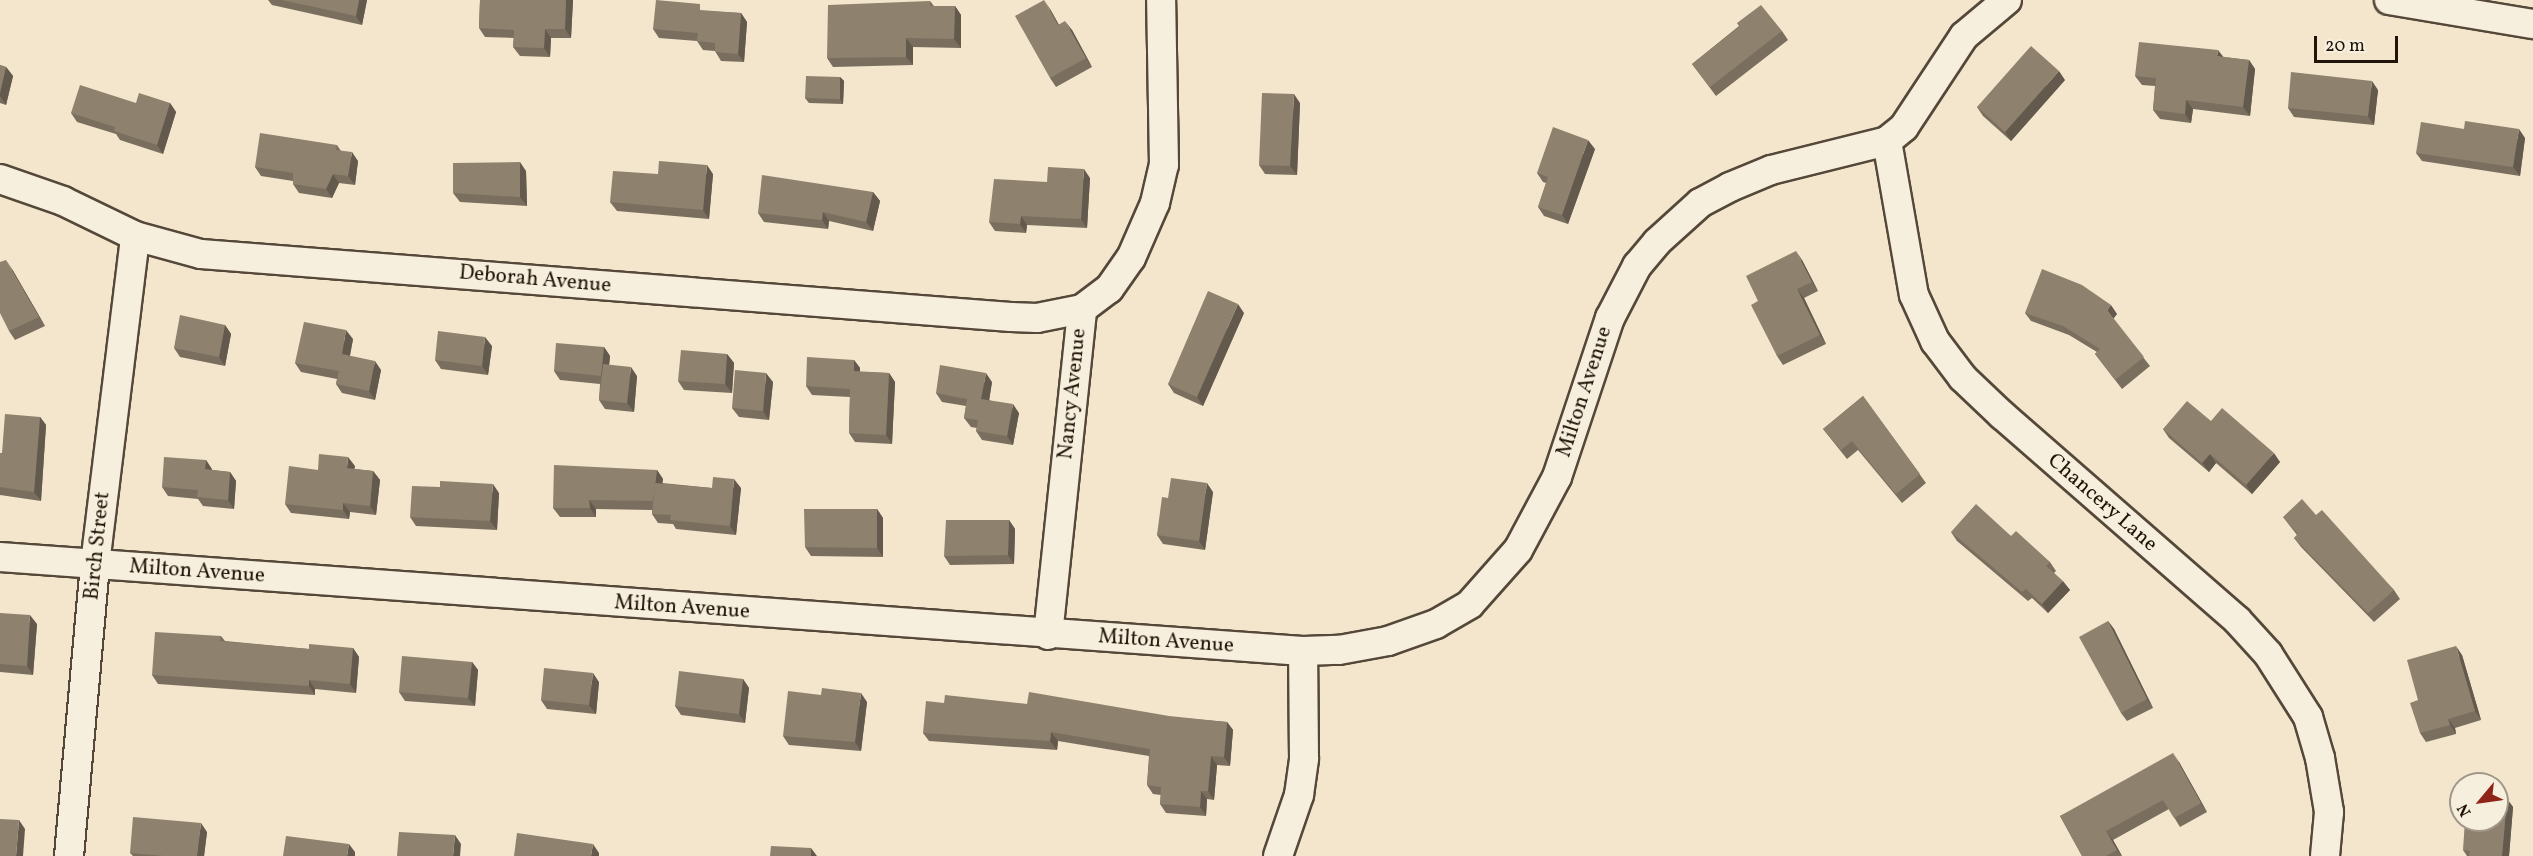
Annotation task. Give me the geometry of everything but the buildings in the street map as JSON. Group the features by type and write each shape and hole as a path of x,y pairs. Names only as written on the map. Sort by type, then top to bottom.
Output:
{"street":[{"name":"Nancy Avenue","path":"1048,635 1082,309 1122,273 1155,203 1164,165 1161,0"},
{"name":"Milton Avenue","path":"0,557 1048,635 1303,651 1340,650 1388,641 1436,624 1470,604 1498,576 1536,521 1557,477 1591,365 1623,289 1658,242 1683,218 1710,198 1771,170 1887,141 1904,127 1964,36 2007,0"},
{"path":"2389,0 2533,24"},
{"name":"Chancery Lane","path":"1887,141 1914,295 1935,341 1963,378 2002,415 2237,620 2268,654 2308,717 2320,758 2329,812 2325,856"},
{"name":"Deborah Avenue","path":"0,179 63,201 135,236 201,254 1037,318 1082,309"},
{"name":"Birch Street","path":"69,856 95,564 135,236"},
{"path":"1278,856 1296,806 1304,758 1303,651"}]}
